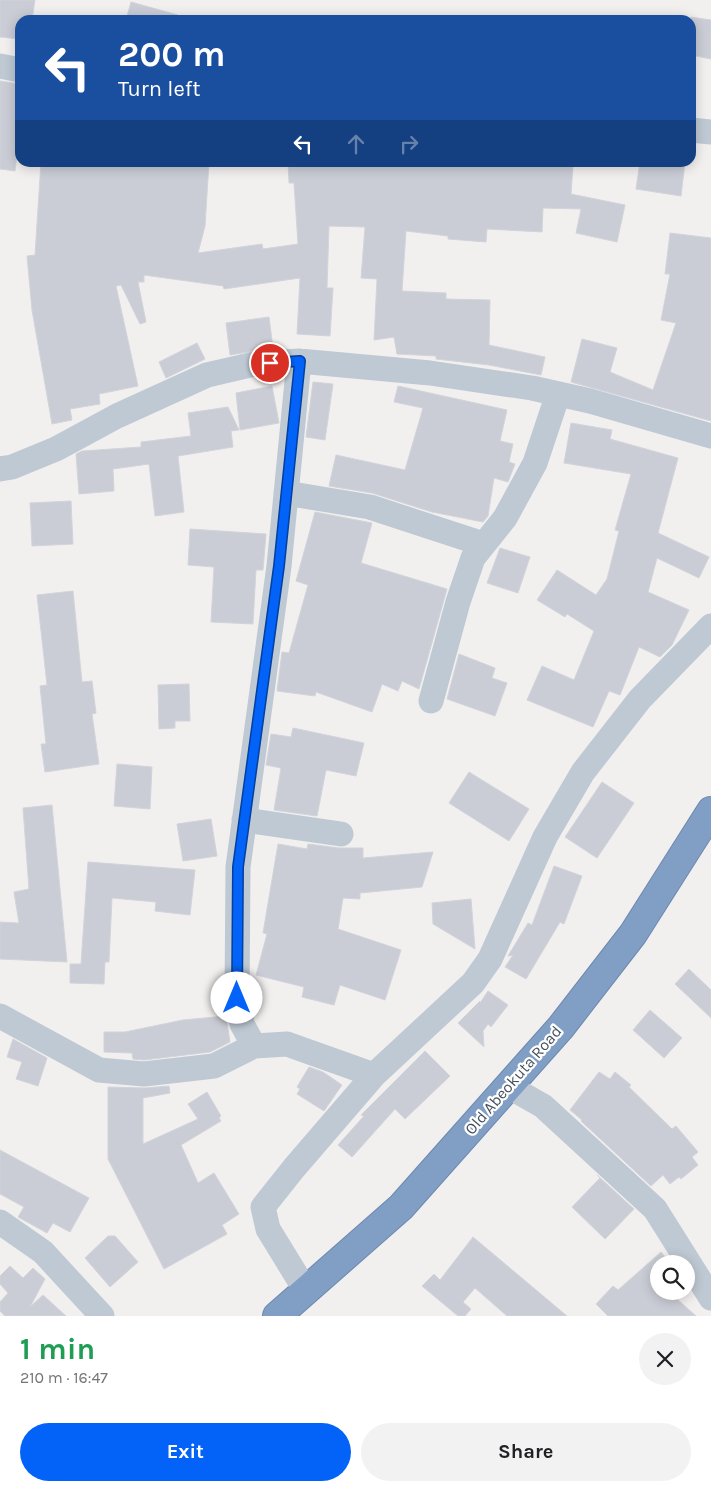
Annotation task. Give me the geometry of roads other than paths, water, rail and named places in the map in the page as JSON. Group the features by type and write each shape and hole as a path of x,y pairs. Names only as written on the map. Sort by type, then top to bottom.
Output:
{"highway":[{"name":"Old Abeokuta Road","path":"279,1315 401,1207 561,1027 633,934 711,811"}],"street":[{"path":"0,66 15,69"},
{"path":"696,130 711,132"},
{"path":"254,1046 242,1024 237,998 238,867 268,656 300,361"},
{"path":"0,469 12,467 56,449 117,416 207,375 255,364 300,361 430,374 558,394 590,401 711,436"},
{"path":"432,701 473,558 505,518 535,463 558,394"},
{"path":"286,494 370,507 483,544"},
{"path":"306,1290 268,1229 263,1208 294,1168 374,1076 473,983 490,959 545,837 583,772 640,699 711,626"},
{"path":"244,820 340,834"},
{"path":"0,1016 99,1070 144,1074 214,1066 254,1046 287,1044 374,1076"},
{"path":"508,1086 543,1106 655,1209 711,1298"},
{"path":"0,1222 42,1252 102,1316"}]}
